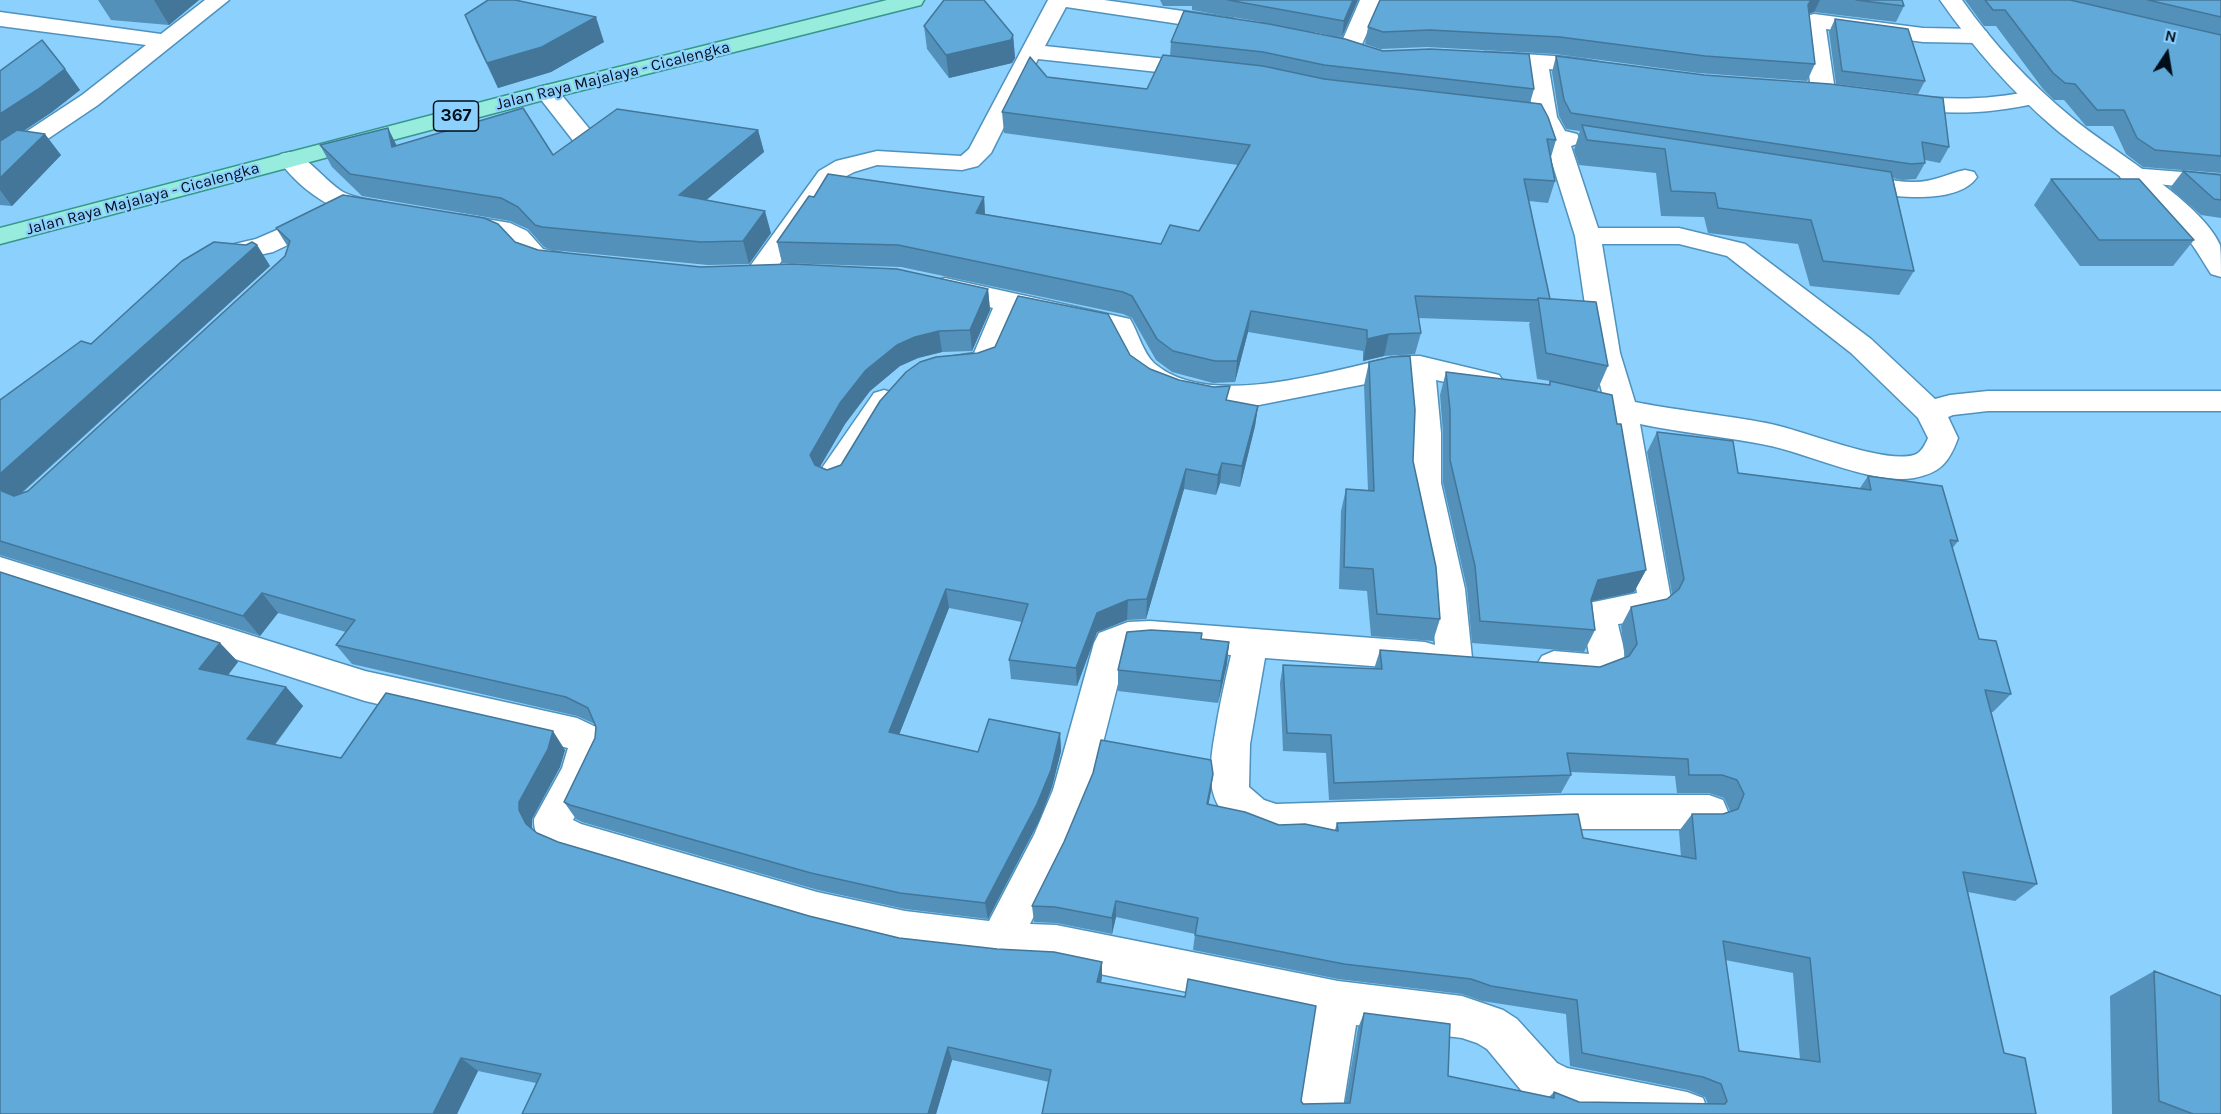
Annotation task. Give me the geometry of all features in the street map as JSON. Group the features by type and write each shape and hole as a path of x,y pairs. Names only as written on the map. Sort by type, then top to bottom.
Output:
{"main road":[{"name":"Jalan Raya Majalaya - Cicalengka","path":"0,236 547,92 913,0"}],"street":[{"path":"0,160 90,100 218,0"},
{"path":"756,276 828,176 843,166 871,157 962,163 969,161 979,153 1059,0 1246,27"},
{"path":"1298,36 1360,52 1371,0"},
{"path":"1806,0 1814,21 1823,92"},
{"path":"1951,0 1978,36 2034,97 2079,137 2166,200 2189,221 2221,268"},
{"path":"0,20 164,41"},
{"path":"1814,21 1923,35 1978,36"},
{"path":"1031,51 1228,73"},
{"path":"1460,58 1536,62 1621,72"},
{"path":"1522,663 1590,669 1601,666 1606,663 1607,658 1600,622 1601,613 1648,605 1654,599 1622,410 1606,353 1588,236 1541,123 1536,62"},
{"path":"547,92 587,142"},
{"path":"1880,100 1970,108 1997,106 2034,97"},
{"path":"1541,123 1590,142"},
{"path":"290,159 308,178 330,194 351,205 501,229 518,237 534,255 547,260 593,265"},
{"path":"2131,175 2221,183"},
{"path":"1824,178 1902,190 1932,191 1951,186 1965,177"},
{"path":"196,266 220,254 264,246 351,205"},
{"path":"924,283 1120,327 1129,339 1142,368 1161,381 1188,392 1213,395 1272,394 1385,368 1420,366 1675,422 1771,435 1881,466 1912,467 1928,462 1938,451 1943,438 1930,412 1861,345 1736,250 1679,236 1588,236"},
{"path":"264,246 288,262 288,266"},
{"path":"728,276 787,274"},
{"path":"833,476 872,416 897,383 914,373 940,364 970,365 986,359 1009,303"},
{"path":"1420,366 1426,433 1425,483 1448,589 1454,658"},
{"path":"1930,412 1950,405 1988,400 2221,401"},
{"path":"0,570 365,686 577,734 585,739 588,747 586,758 554,819 553,828 571,839 817,911 905,931 1000,942 1056,945 1338,1002 1462,1017 1488,1025 1502,1034 1541,1079 1567,1090 1687,1114"},
{"path":"1000,942 1049,845 1072,790 1111,643 1128,636 1150,635 1488,661"},
{"path":"1251,643 1228,760 1229,791 1241,807 1261,818 1276,822 1418,819 1568,812 1708,812"},
{"path":"1320,1114 1338,1002"}],"building":[{"path":"488,0 515,0 596,17 542,47 487,63 465,15"},
{"path":"944,0 984,0 1013,35 1011,40 946,55 924,26"},
{"path":"1228,0 1353,0 1344,21"},
{"path":"1380,0 1811,0 1808,5 1815,64 1705,56 1560,37 1430,30 1383,32 1368,27"},
{"path":"1856,0 1902,0 1904,6"},
{"path":"1985,0 2070,0 2221,35 2221,156 2155,150 2137,138 2124,110 2097,110 2075,84 2065,83 2053,73 2005,10 1993,10"},
{"path":"2148,0 2221,0 2221,17"},
{"path":"1184,11 1345,39 1383,51 1430,49 1529,54 1534,89 1324,65 1263,52 1171,42"},
{"path":"1835,19 1908,29 1925,81 1842,71"},
{"path":"42,40 65,69 0,114 0,71"},
{"path":"1163,55 1263,66 1324,79 1541,104 1556,140 1547,139 1555,181 1524,179 1550,299 1415,296 1421,333 1389,334 1367,339 1367,330 1251,311 1237,361 1215,361 1173,351 1157,339 1132,296 1123,292 898,245 777,242 809,196 814,197 828,174 984,197 976,213 1161,244 1170,225 1199,231 1250,145 1002,112 1030,57 1047,77 1147,89"},
{"path":"1556,56 1704,75 1830,84 1943,98 1949,147 1922,142 1925,163 1911,164 1571,113 1564,100"},
{"path":"523,108 553,155 617,109 758,130 679,195 765,211 743,241 701,242 542,227 535,225 518,207 501,198 350,174 320,145 388,128 392,147"},
{"path":"1582,125 1891,172 1914,271 1823,261 1811,220 1718,208 1715,193 1671,191 1665,149 1587,140"},
{"path":"17,130 45,134 0,178 0,141"},
{"path":"2183,171 2221,175 2221,200 2214,199"},
{"path":"2051,179 2139,179 2194,240 2099,240"},
{"path":"343,195 484,218 498,224 515,242 538,250 701,267 792,264 897,269 988,289 970,330 939,331 915,337 897,345 866,370 840,403 810,455 815,465 827,470 841,465 880,401 906,372 920,362 936,357 978,353 995,347 1018,296 1108,314 1130,355 1150,369 1179,380 1214,387 1230,386 1226,400 1258,406 1242,466 1222,463 1218,475 1186,469 1147,599 1128,600 1097,613 1076,668 1009,660 1028,604 946,589 889,732 978,752 989,719 1060,733 1051,770 1037,804 985,903 900,893 811,873 570,805 564,802 595,738 596,727 588,708 566,697 336,645 355,620 262,593 243,616 0,541 0,488 14,496 28,491 285,256 290,241 276,228"},
{"path":"214,242 246,245 252,242 257,245 0,476 0,400 81,341 91,344 182,261"},
{"path":"1538,298 1596,302 1608,366 1546,353"},
{"path":"1410,356 1415,410 1413,461 1436,567 1440,619 1377,614 1373,569 1344,567 1346,489 1374,491 1369,362"},
{"path":"1446,372 1550,385 1550,381 1612,395 1617,424 1621,424 1646,570 1598,580 1591,600 1595,630 1480,621 1475,566 1450,460 1450,410"},
{"path":"1657,432 1733,441 1738,473 1871,490 1868,476 1942,486 1958,541 1950,540 1979,639 1996,641 2011,694 1985,690 2037,884 1963,872 2004,1053 2025,1058 2036,1114 1042,1114 1051,1070 948,1047 928,1114 522,1114 541,1074 461,1058 433,1114 0,1114 0,572 220,643 199,669 286,687 247,739 341,758 386,693 553,731 548,749 519,802 519,810 526,824 537,833 558,842 809,916 899,938 997,949 1054,952 1102,962 1097,982 1185,997 1188,979 1316,1006 1301,1101 1303,1104 1350,1103 1364,1013 1450,1024 1448,1076 1554,1098 1554,1092 1579,1102 1725,1104 1727,1101 1721,1084 1703,1077 1582,1053 1577,1000 1491,986 1471,979 1344,964 1195,935 1198,918 1116,901 1112,918 1055,907 1032,906 1064,842 1093,773 1101,740 1211,760 1213,774 1207,804 1245,812 1279,825 1305,824 1338,831 1337,823 1578,814 1583,838 1696,859 1692,814 1723,814 1738,809 1744,794 1737,780 1722,775 1689,775 1688,759 1567,753 1571,775 1334,783 1331,735 1287,733 1283,665 1382,669 1380,650 1600,667 1629,656 1637,644 1631,607 1667,599 1679,589 1684,579","holes":["1723,941 1810,958 1820,1062 1739,1051"]},
{"path":"1151,630 1202,633 1201,639 1229,642 1221,681 1118,670 1127,632"},
{"path":"2154,971 2221,996 2221,1114 2193,1114 2159,1101"}]}
